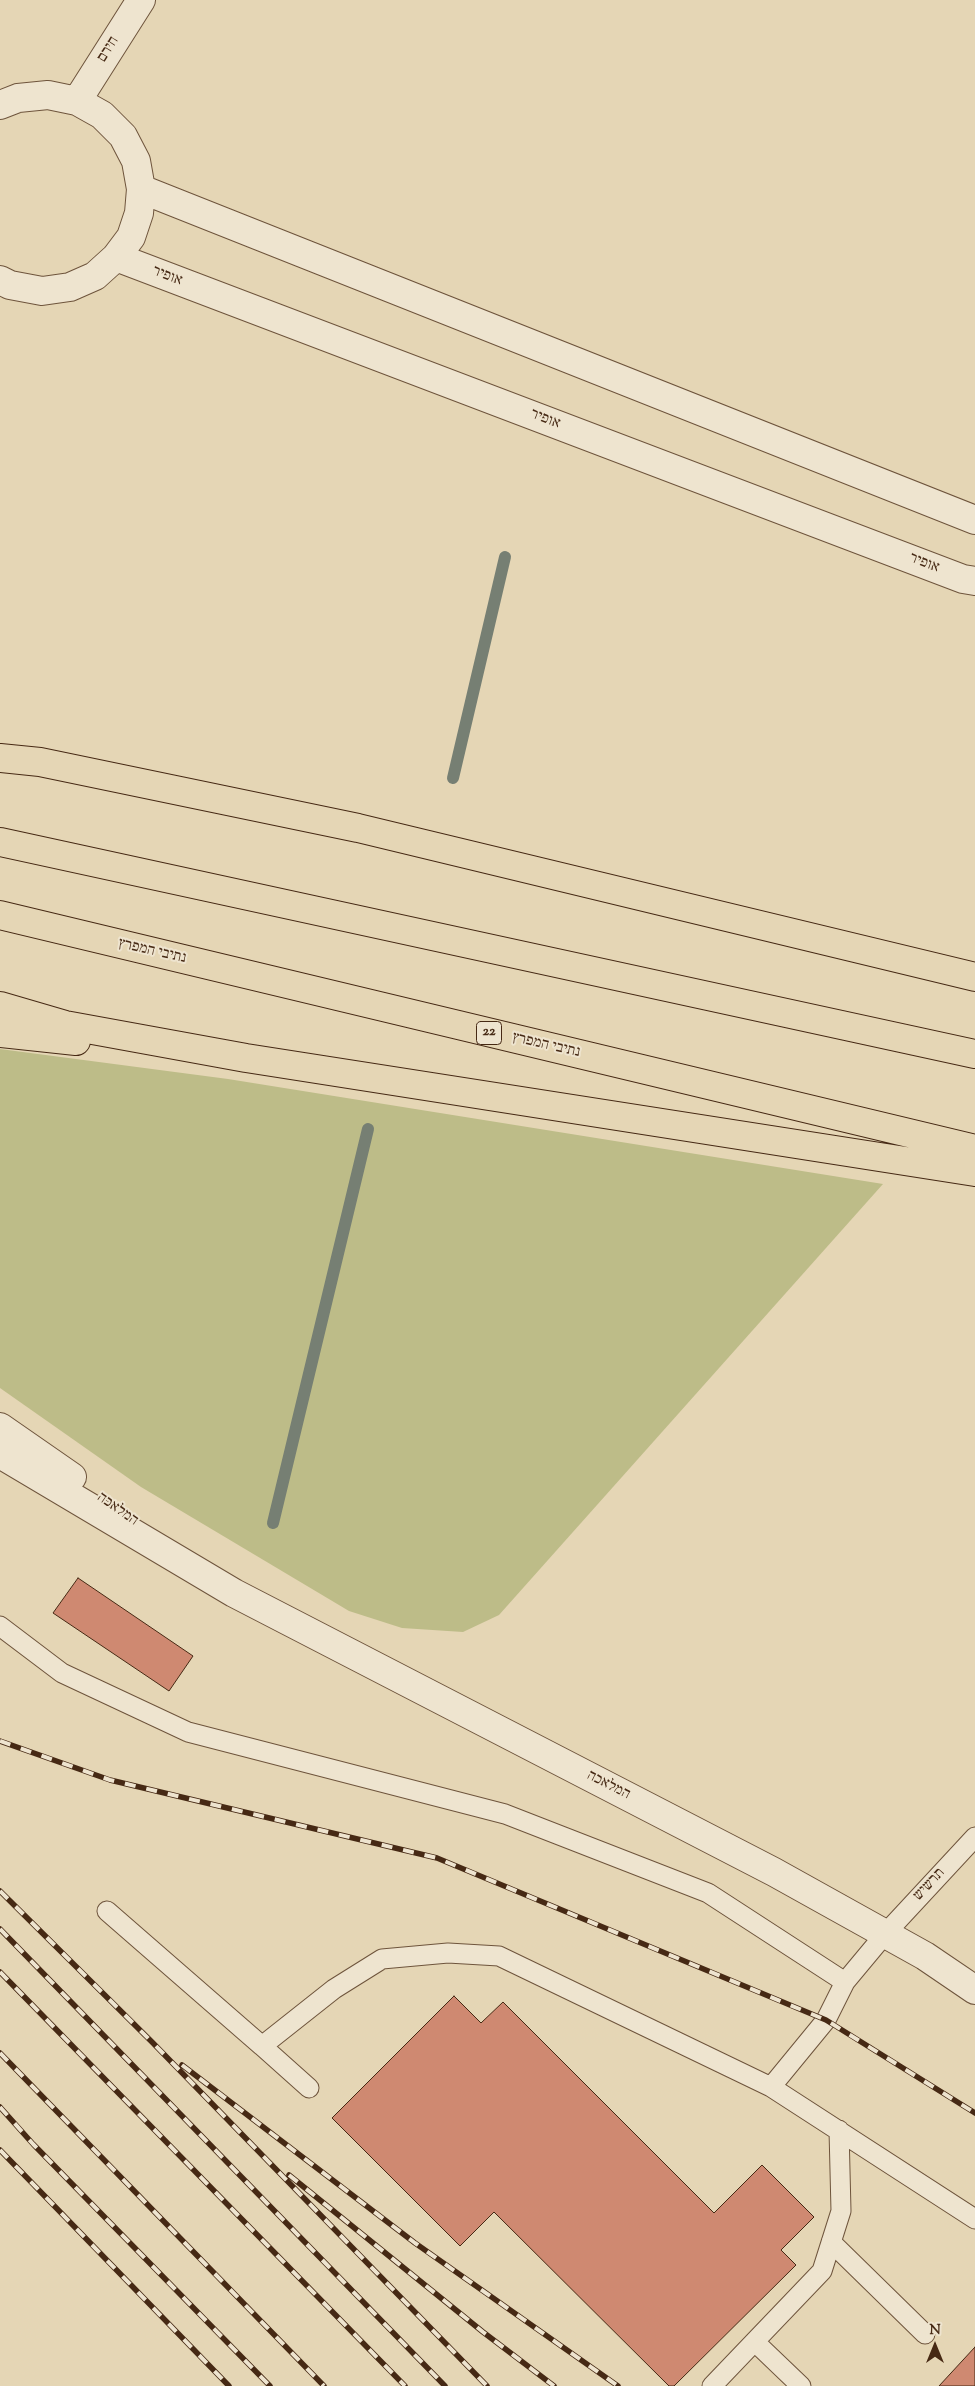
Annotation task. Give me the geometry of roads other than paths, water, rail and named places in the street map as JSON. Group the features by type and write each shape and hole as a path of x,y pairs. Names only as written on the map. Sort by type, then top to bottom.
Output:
{"highway":[{"path":"0,750 40,762 358,828 975,977"},
{"path":"0,758 40,762"},
{"path":"2,842 975,1054"},
{"name":"נתיבי המפרץ","path":"1,916 975,1149"},
{"path":"0,1006 65,1024 246,1058 975,1172"},
{"path":"0,1033 246,1058"}],"street":[{"name":"חירם","path":"77,101 141,0"},
{"path":"0,105 18,98 48,95 77,101 102,115 123,136 136,161 141,189 139,214 130,237 116,257 95,276 70,287 0,295"},
{"path":"141,189 975,520"},
{"name":"אופיר","path":"116,257 945,572 975,581"},
{"path":"0,280 10,285 42,291"},
{"name":"המלאכה","path":"0,1426 234,1593"},
{"name":"המלאכה","path":"0,1454 234,1593 774,1872 925,1956 975,1990"}],"lane":[{"path":"0,1626 62,1673 188,1732 505,1814 708,1893 845,1982"},
{"name":"תרשיש","path":"770,2087 826,2020 845,1982 885,1934 975,1837"},
{"path":"108,1911 309,2088"},
{"path":"262,2046 334,1989 382,1959 448,1953 500,1956 770,2087 975,2219"},
{"path":"712,2386 822,2271 841,2211 839,2130"},
{"path":"831,2242 925,2334"},
{"path":"755,2342 802,2386"}],"waterway":[{"path":"453,778 505,557"},
{"path":"273,1523 368,1129"}],"railway":[{"path":"0,1741 110,1780 437,1858 826,2020 975,2113"},
{"path":"0,1891 152,2042 487,2386"},
{"path":"0,1929 445,2386"},
{"path":"0,1972 405,2386"},
{"path":"0,2053 324,2386"},
{"path":"182,2065 415,2243 618,2386"},
{"path":"0,2107 33,2144 270,2386"},
{"path":"0,2150 229,2386"},
{"path":"289,2175 483,2332 554,2386"}]}
